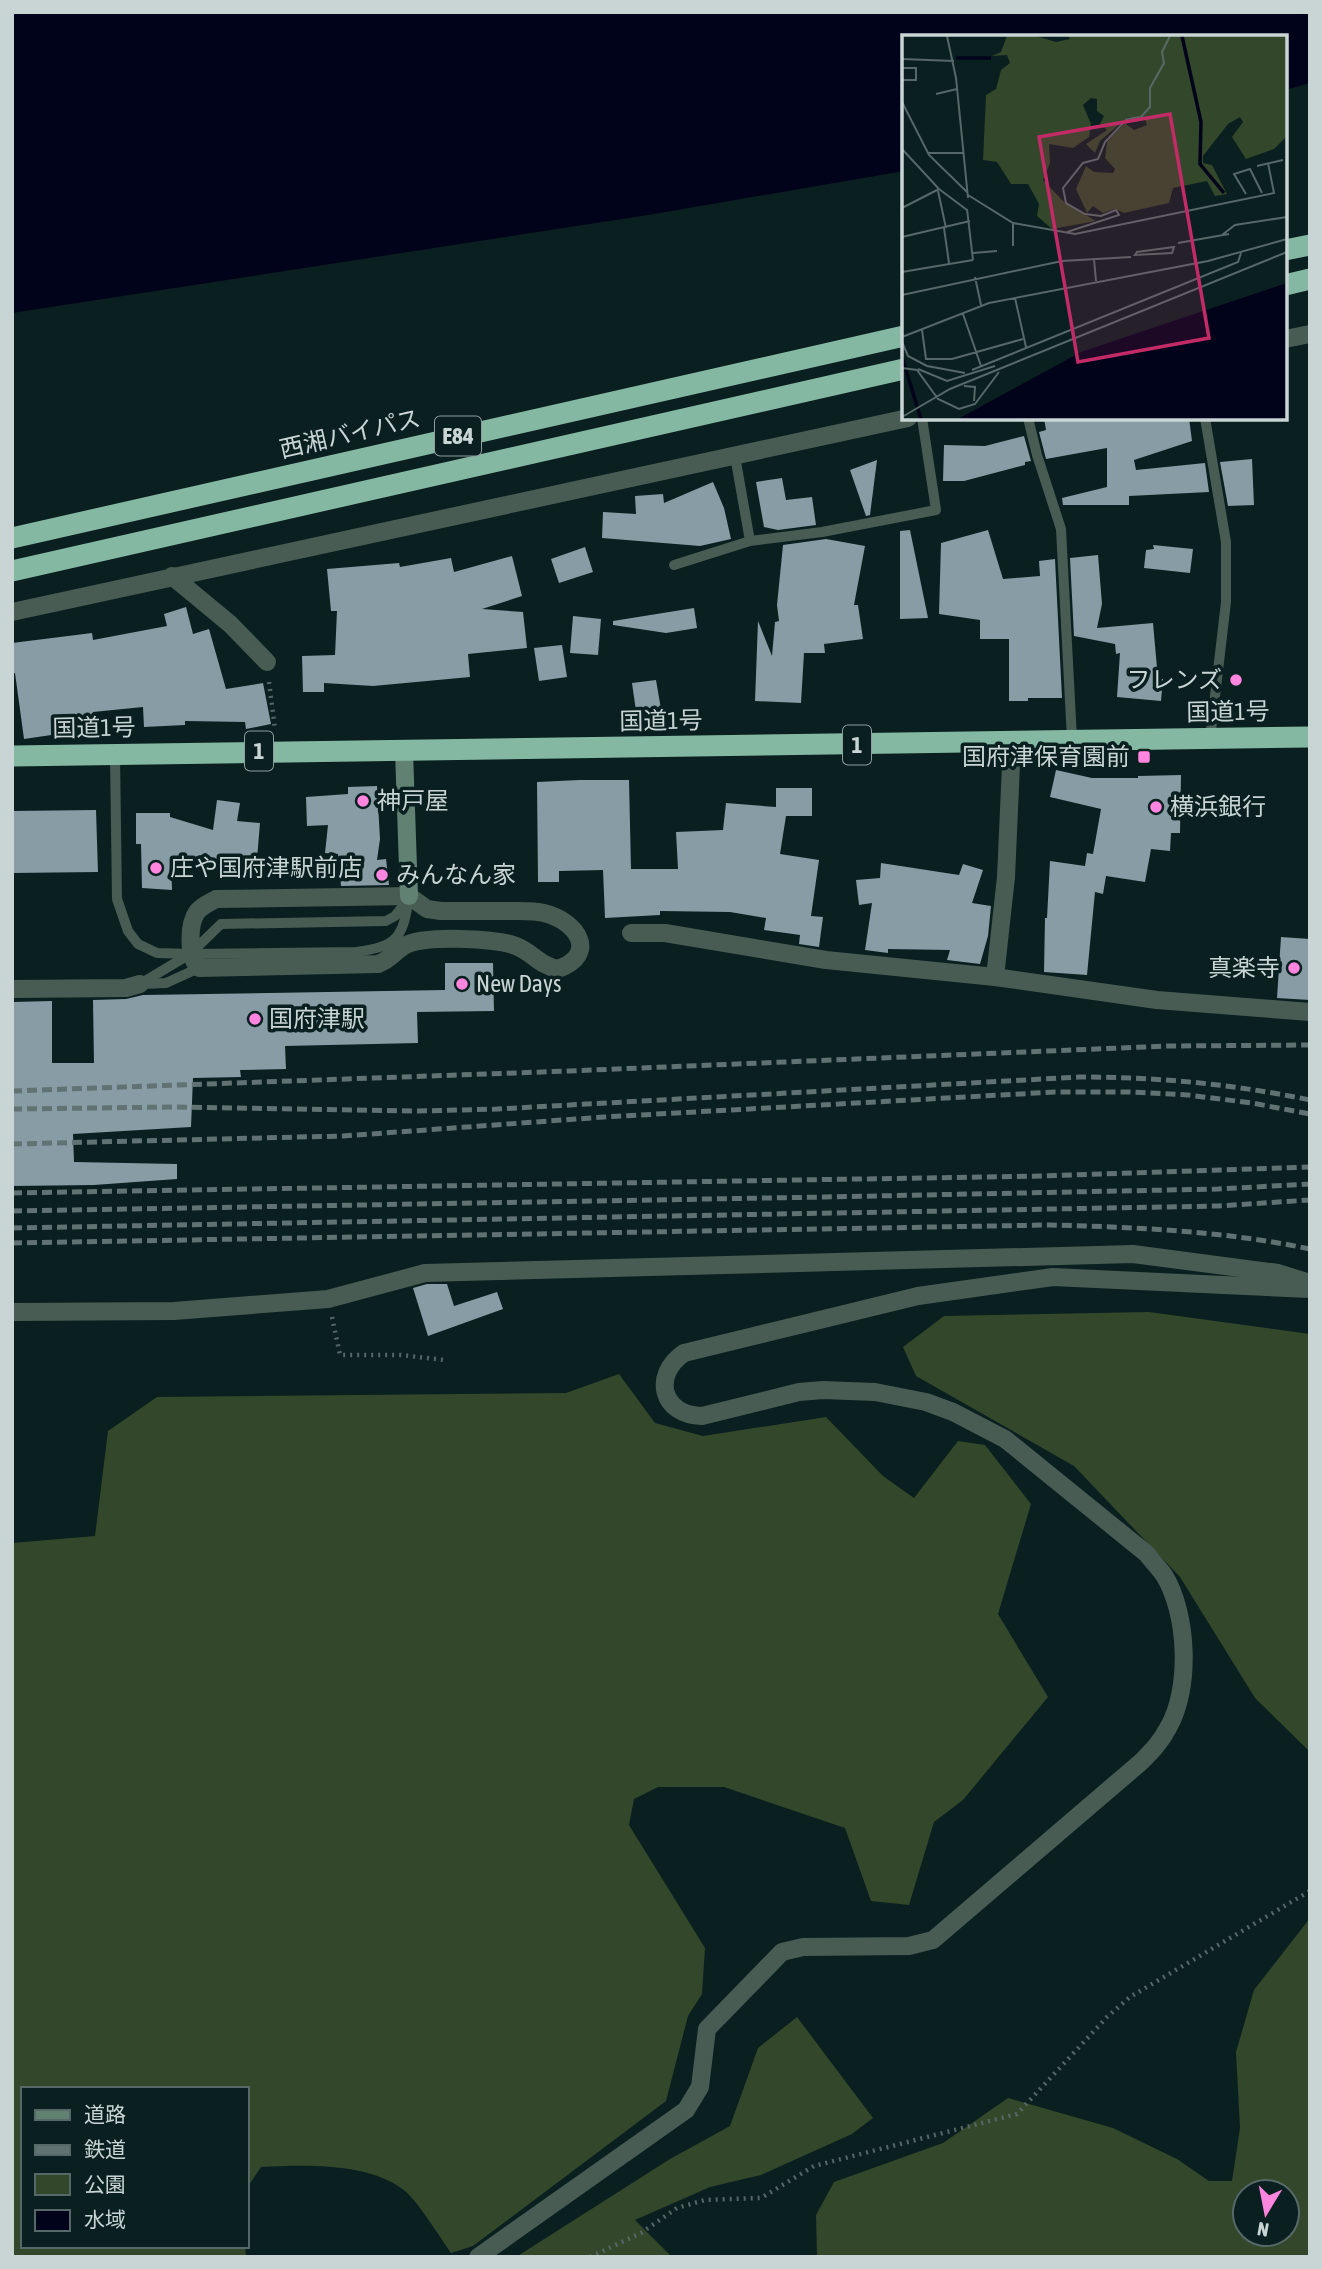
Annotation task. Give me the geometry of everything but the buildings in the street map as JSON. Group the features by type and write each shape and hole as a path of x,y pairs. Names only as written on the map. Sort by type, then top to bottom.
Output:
{"highway":[{"path":"1287,250 1310,245"},
{"path":"1287,285 1310,279"},
{"name":"西湘バイパス","path":"12,538 902,336"},
{"name":"E84","path":"12,571 902,369"},
{"name":"国道1号","path":"12,756 1310,737"}],"street":[{"path":"1287,339 1310,334"},
{"path":"12,612 902,419"},
{"path":"172,576 230,624 267,662"},
{"path":"995,977 1006,877 1012,743"},
{"path":"404,751 409,896"},
{"path":"409,896 427,909 440,911 543,913 574,928 579,942 574,960 558,969 540,963 522,948 500,941 432,939 405,945 390,959 378,964 195,961 193,920 198,910 216,899 409,896"},
{"path":"631,933 665,933 826,960 995,977 1157,1000 1310,1012"},
{"path":"12,989 126,988 140,984"},
{"path":"12,1312 174,1311 328,1299 425,1273 1133,1254 1279,1273 1310,1283"},
{"path":"478,2257 686,2110 701,2087 707,2029 782,1952 803,1947 909,1946 933,1940 1141,1762 1158,1745 1176,1711 1181,1684 1182,1628 1176,1602 1164,1576 1147,1554 1005,1439 953,1412 926,1402 855,1391 799,1392 702,1416 692,1416 673,1407 667,1398 666,1378 672,1363 684,1353 918,1296 1053,1277 1310,1289"}],"lane":[{"path":"674,565 750,541 822,532 936,510 922,420"},
{"path":"1028,420 1061,529 1072,739"},
{"path":"1205,420 1226,542 1226,603 1210,739"},
{"path":"735,456 750,541"},
{"path":"115,754 117,898 128,930 138,944 157,953 195,961 356,952 381,948 393,942 402,929 409,896"},
{"path":"140,984 166,983 195,961 221,924 386,920 401,910 409,896"},
{"path":"140,984 195,961"}],"path":[{"path":"267,662 278,751"},
{"path":"328,1299 340,1355 401,1355 444,1360"},
{"path":"590,2257 641,2233 677,2208 705,2200 761,2198 814,2166 1017,2114 1107,2017 1130,1997 1310,1891"}],"green space":[{"path":"1149,1312 1310,1334 1310,1752 1255,1698 1180,1577 1074,1466 916,1376 903,1347 944,1316"},
{"path":"619,1374 655,1423 703,1436 826,1417 883,1476 914,1498 958,1441 985,1445 1031,1504 998,1614 1048,1697 963,1800 934,1822 909,1905 871,1901 845,1828 724,1787 658,1787 634,1799 629,1825 705,1948 702,1994 688,2016 666,2101 473,2246 451,2253 410,2196 374,2175 336,2167 261,2167 248,2186 248,2087 21,2087 21,2248 245,2248 246,2257 12,2257 12,1543 95,1536 108,1431 157,1397 566,1393"},
{"path":"1310,1918 1310,2257 817,2257 816,2215 834,2182 943,2143 1008,2098 1113,2128 1177,2159 1209,2181 1231,2181 1231,2248 1301,2248 1301,2178 1232,2178 1240,2128 1236,2052 1254,1990"},
{"path":"797,2017 873,2118 852,2134 761,2175 710,2187 635,2220 672,2257 516,2257 670,2159 730,2126 758,2048"}],"water":[{"path":"12,12 1310,12 1310,83 1287,89 1287,35 902,35 902,171 648,215 12,313"}],"railway":[{"path":"12,1091 1169,1046 1310,1045"},
{"path":"12,1109 497,1109 1079,1077 1195,1082 1310,1100"},
{"path":"12,1144 343,1136 604,1117 1055,1092 1188,1095 1310,1114"},
{"path":"12,1193 1041,1176 1310,1167"},
{"path":"12,1211 1218,1189 1310,1184"},
{"path":"12,1228 1218,1206 1310,1200"},
{"path":"12,1243 1049,1225 1180,1231 1310,1249"}],"place":[{"name":"フレンズ","path":"1236,680"},
{"name":"国府津保育園前","path":"1144,757"},
{"name":"神戸屋","path":"363,801"},
{"name":"横浜銀行","path":"1156,807"},
{"name":"庄や国府津駅前店","path":"156,868"},
{"name":"みんなん家","path":"382,875"},
{"name":"真楽寺","path":"1294,968"},
{"name":"New Days","path":"462,984"},
{"name":"国府津駅","path":"255,1019"}]}
